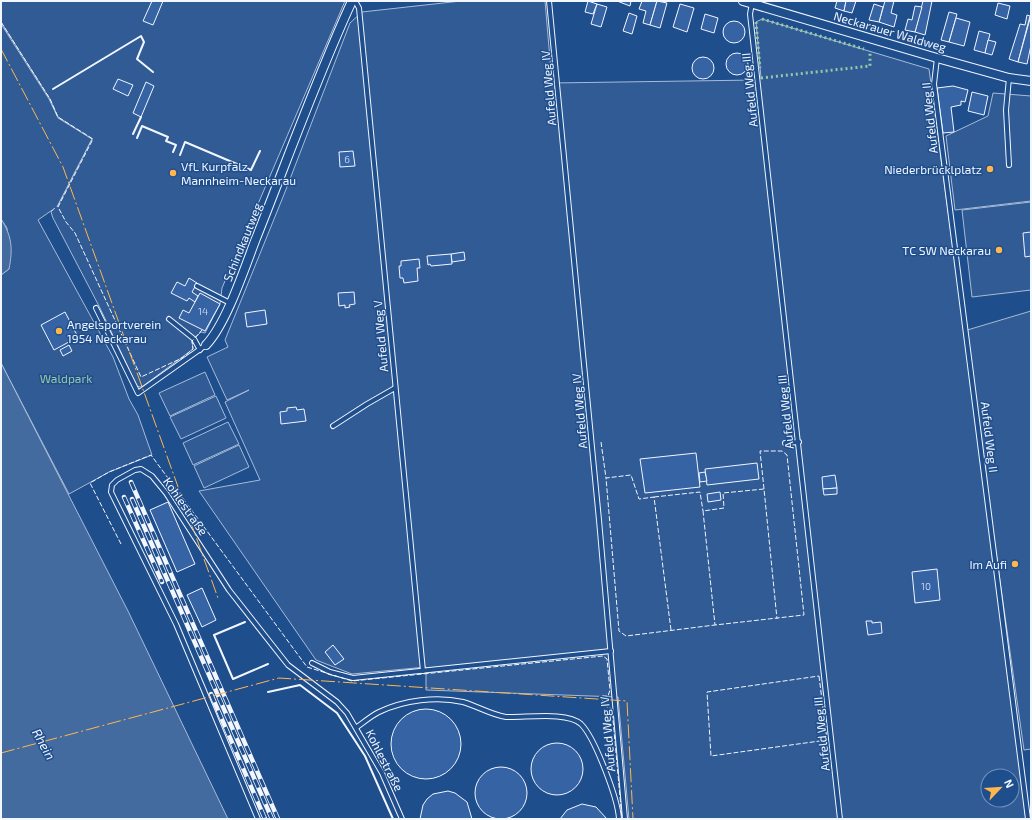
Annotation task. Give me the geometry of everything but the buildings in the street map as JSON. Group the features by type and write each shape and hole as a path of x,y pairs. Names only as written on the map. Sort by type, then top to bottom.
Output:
{"street":[{"name":"Schindkautweg","path":"203,348 216,332 230,303 332,43 353,1"},
{"name":"Neckarauer Waldweg","path":"745,2 1009,78 1031,81"}],"lane":[{"name":"Aufeld Weg V","path":"353,1 359,8 422,671"},
{"name":"Aufeld Weg IV","path":"549,1 611,651 613,700 625,819"},
{"name":"Aufeld Weg III","path":"745,2 750,14 840,819"},
{"name":"Aufeld Weg II","path":"937,58 934,84 1028,819"},
{"path":"1009,78 1006,110 1009,165"},
{"path":"197,286 230,303"},
{"name":"Schindkautweg","path":"96,308 138,393 203,348"},
{"path":"169,319 203,348"},
{"path":"333,426 395,388"},
{"path":"785,443 799,442"},
{"name":"Kohlestraße","path":"258,819 176,624 111,492 112,485 117,480 135,470 141,469 152,476 166,493 229,590 288,666 337,702 347,713 357,727 382,773 402,819"},
{"path":"312,664 330,672 353,678 611,651"},
{"path":"357,727 379,712 402,704 437,700 463,702 505,717 568,718 580,723 587,733 614,790 619,819"}],"shaded area":[{"path":"1,1 345,1 222,288 220,304 205,333 201,332 192,341 193,349 143,386 137,386 99,306 53,218 51,212 55,208 38,220 113,357 129,399 138,415 152,455 109,472 69,494 1,363 1,275 9,269 7,228 1,219 1,24 49,99 58,118 92,139 58,117 50,99 1,22"},
{"path":"461,1 545,1 552,83 756,80 761,78 756,22 762,19 929,69 964,331 1031,311 1031,749 1024,750 970,370 1020,768 980,768 980,808 1020,808 1020,771 1026,819 629,819 618,697 426,690 426,667 352,674 316,660 199,491 260,480 225,402 249,390 227,400 207,357 228,347 225,340 285,192 350,23 362,12"},
{"name":"Niederbrücklplatz","path":"993,93 1031,96 1031,201 955,210 946,136 988,116"},
{"name":"TC SW Neckarau","path":"1031,202 1031,290 972,297 962,210"},
{"path":"205,372 215,395 170,416 159,393"},
{"path":"216,396 226,418 181,439 170,417"},
{"path":"228,422 239,444 193,465 183,443"},
{"path":"239,445 249,467 204,488 194,466"}],"water":[{"path":"1,219 5,225 11,243 11,255 9,269 1,275"},
{"name":"Rhein","path":"1,363 128,611 228,819 1,819"}],"railway":[{"path":"131,482 278,819"},
{"path":"124,497 162,582"},
{"path":"132,499 272,819"},
{"path":"211,694 265,819"}],"hedge":[{"path":"762,19 864,49"},
{"path":"756,22 760,68"},
{"path":"761,78 870,66 870,52"}],"fence":[{"path":"1,22 50,99 58,117 93,139 58,207 66,222 75,233 141,377 182,358 193,349 192,341 202,330"},
{"path":"601,442 606,478"},
{"path":"764,489 760,451 782,451 787,455 804,615 715,625 703,511 724,508 723,493 764,489 777,619"},
{"path":"121,544 90,483 109,472 151,455 307,667 352,681 603,656 607,659 610,690 608,696 602,696 603,705 612,709 622,819"},
{"path":"671,630 654,497 639,499 631,475 606,478 619,631 626,636 715,625"},
{"path":"654,497 700,492 703,511"},
{"path":"819,676 827,740 711,756 707,692 819,676"}],"wall":[{"path":"53,89 141,36 144,42 137,59 153,72"},
{"path":"133,134 141,117"},
{"path":"137,138 142,126 168,137 166,141 176,145 173,152"},
{"path":"180,155 185,142 251,170 260,151"},
{"path":"245,622 214,635 233,679 268,664"},
{"path":"268,692 300,685 337,713 365,756 393,819"}],"power":[{"path":"1,49 63,167 218,598"},
{"path":"1,753 279,678 627,701 633,819"}],"place":[{"name":"Niederbrücklplatz","path":"990,169"},
{"name":"VfL Kurpfalz Mannheim-Neckarau","path":"173,173"},
{"name":"TC SW Neckarau","path":"999,250"},
{"name":"Angelsportverein 1954 Neckarau","path":"59,331"},
{"name":"Im Aufi","path":"1015,564"}],"park label":[{"name":"Waldpark","path":"66,378"}]}
